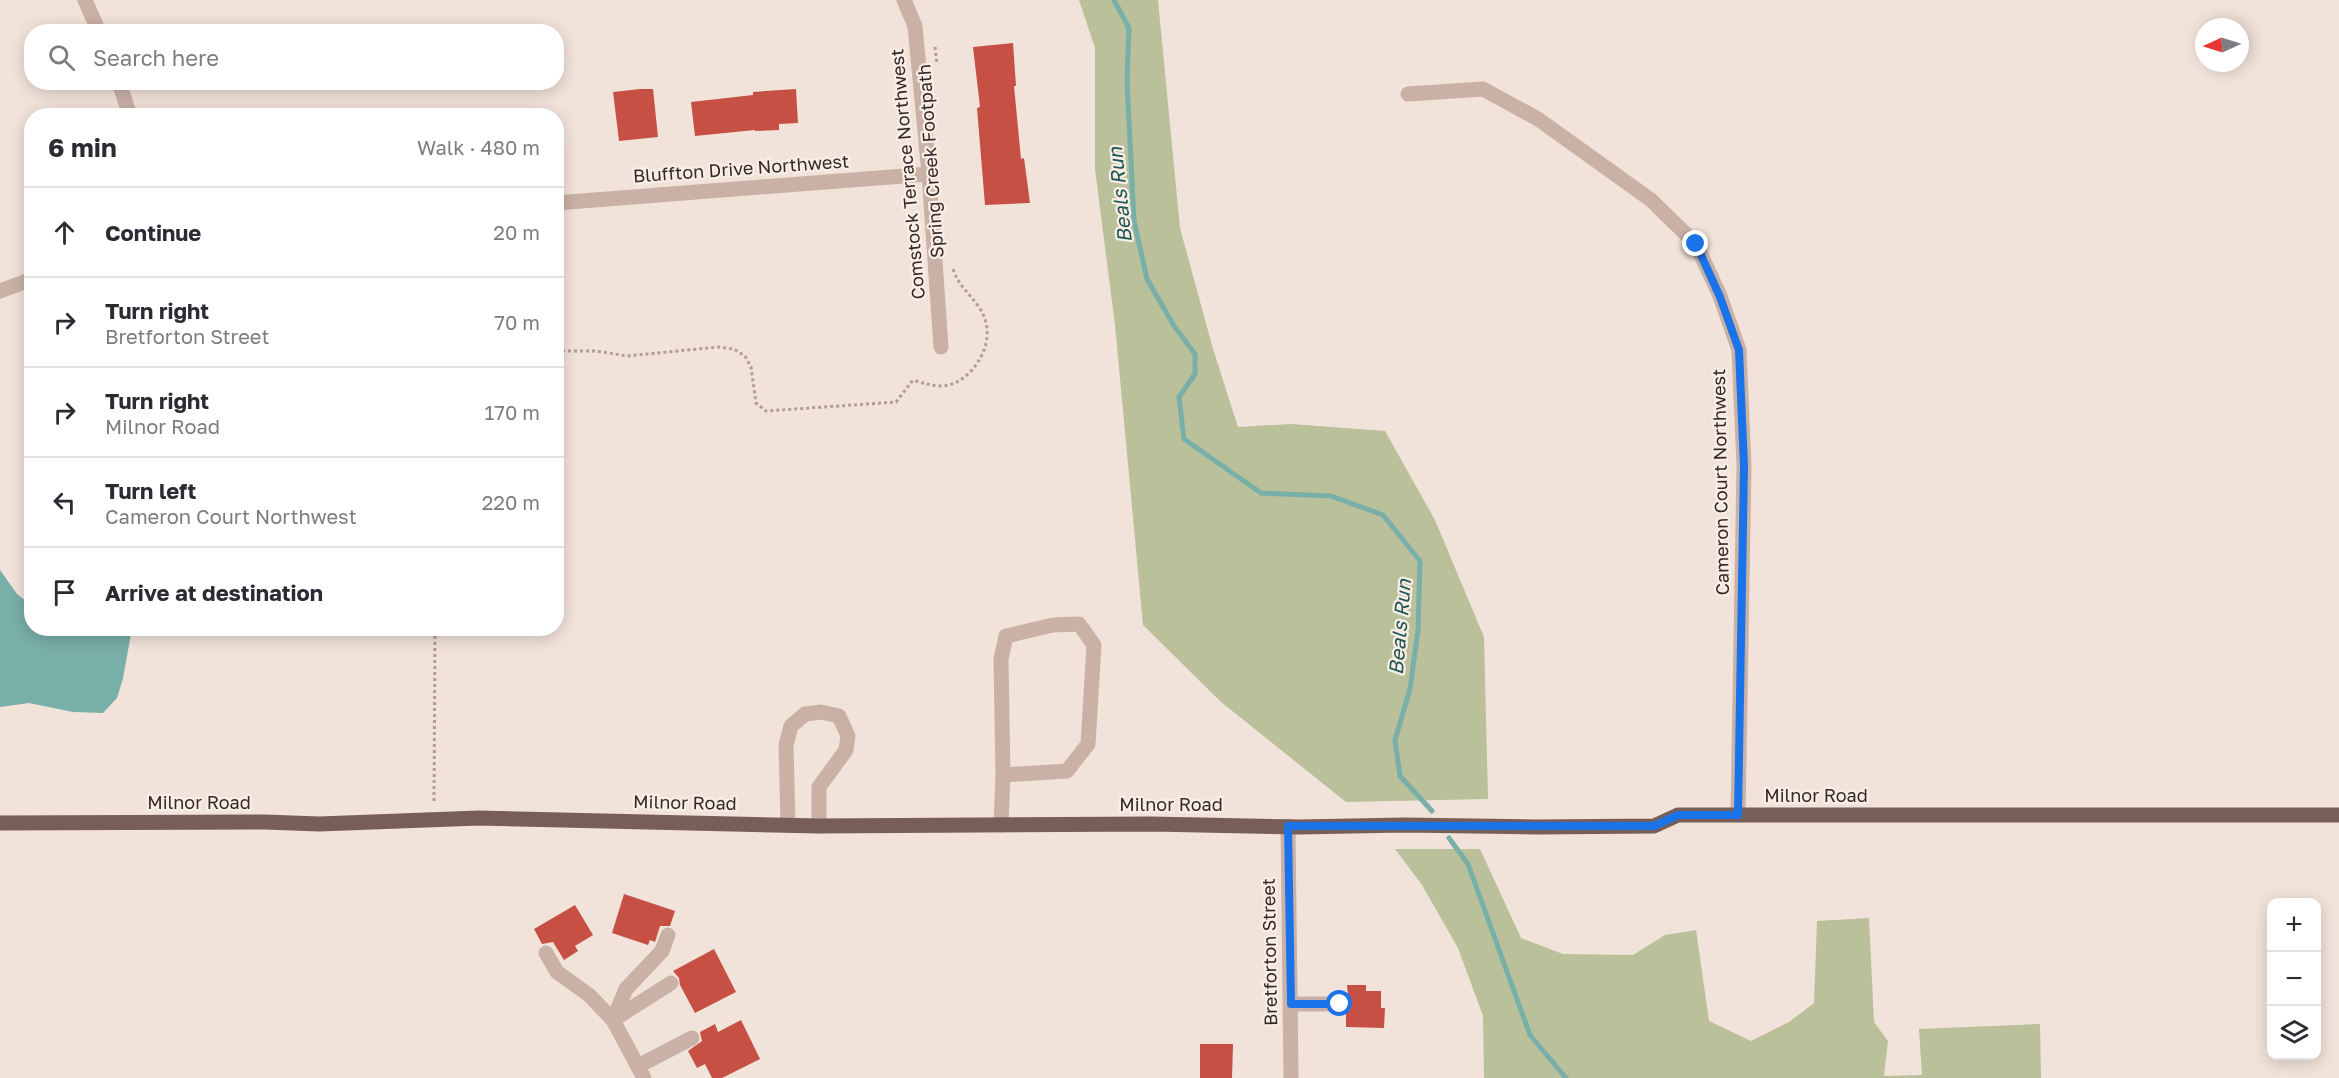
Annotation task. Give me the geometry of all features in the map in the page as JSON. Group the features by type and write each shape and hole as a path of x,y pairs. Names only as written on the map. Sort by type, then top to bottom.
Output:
{"main road":[{"name":"Milnor Road","path":"0,824 265,822 320,824 479,818 819,826 1152,824 1654,826 1678,815 2339,815"}],"street":[{"path":"85,0 96,24"},
{"name":"Comstock Terrace Northwest","path":"904,0 915,26 929,174 941,347"},
{"name":"Cameron Court Northwest","path":"1408,94 1484,89 1538,119 1651,200 1696,244 1715,286 1739,350 1744,466 1738,815"},
{"path":"122,90 127,108"},
{"name":"Bluffton Drive Northwest","path":"564,202 929,174"},
{"path":"0,291 24,282"},
{"path":"1001,825 1003,775 1001,659 1006,636 1053,624 1079,624 1094,645 1088,744 1067,771 1003,775"},
{"path":"788,824 786,745 791,726 805,714 821,712 839,716 848,736 846,750 819,787 819,826"},
{"name":"Bretforton Street","path":"1288,826 1291,1078"},
{"path":"613,1020 626,989 662,951 668,935"},
{"path":"546,953 556,972 589,995 613,1020 641,1072 692,1038"},
{"path":"613,1020 671,983"},
{"path":"1291,1004 1340,1004"}],"path":[{"name":"Spring Creek Footpath","path":"933,41 938,74"},
{"name":"Spring Creek Footpath","path":"564,351 597,351 627,357 718,347 734,350 744,356 751,367 756,403 766,411 896,402 914,380 937,387 960,382 978,364 986,349 988,329 980,308 957,281 952,265"},
{"path":"434,801 435,636"}],"green space":[{"path":"1079,0 1158,0 1180,228 1213,349 1238,427 1291,424 1385,431 1435,520 1484,637 1488,799 1346,802 1221,702 1143,625 1115,325 1095,169 1095,48"},
{"path":"1395,849 1480,849 1521,938 1563,954 1633,955 1665,935 1696,930 1709,1021 1751,1041 1789,1022 1814,1003 1817,921 1869,918 1874,1022 1888,1041 1884,1076 1922,1075 1919,1029 2040,1024 2041,1078 1484,1078 1483,1016 1458,948 1422,885"}],"water":[{"path":"0,570 17,594 24,600 24,636 131,636 117,698 103,713 73,712 29,703 0,707"}],"building":[{"path":"1013,43 1016,86 1014,86 1021,159 1024,158 1030,203 985,205 977,108 980,107 973,47"},
{"path":"653,89 658,137 619,141 613,92"},
{"path":"796,89 798,123 779,124 779,130 695,136 691,102 753,95 753,92"},
{"path":"624,894 675,911 670,926 660,926 655,942 650,940 648,945 612,933"},
{"path":"575,905 593,935 575,946 578,951 564,960 553,942 542,944 534,929"},
{"path":"714,949 736,992 695,1013 680,985 679,978 673,971"},
{"path":"1347,985 1366,985 1366,991 1381,991 1381,1008 1385,1008 1384,1028 1346,1027 1346,1010 1349,1005"},
{"path":"741,1020 760,1059 722,1078 712,1078 705,1064 697,1068 688,1051 702,1041 700,1032 715,1024 718,1032"},
{"path":"1200,1044 1233,1044 1232,1078 1200,1078"}],"waterway":[{"name":"Beals Run","path":"1114,0 1129,28 1127,82 1134,221 1147,279 1174,326 1195,354 1195,374 1179,397 1184,439 1261,493 1331,496 1383,515 1420,561 1418,630 1410,689 1395,740 1400,776 1432,811"},
{"name":"Beals Run","path":"1449,838 1468,864 1530,1035 1566,1078"}],"route":[{"path":"1340,1004 1291,1004 1288,826 1654,826 1678,815 1738,815 1744,466 1739,350 1720,297 1696,244"}]}
